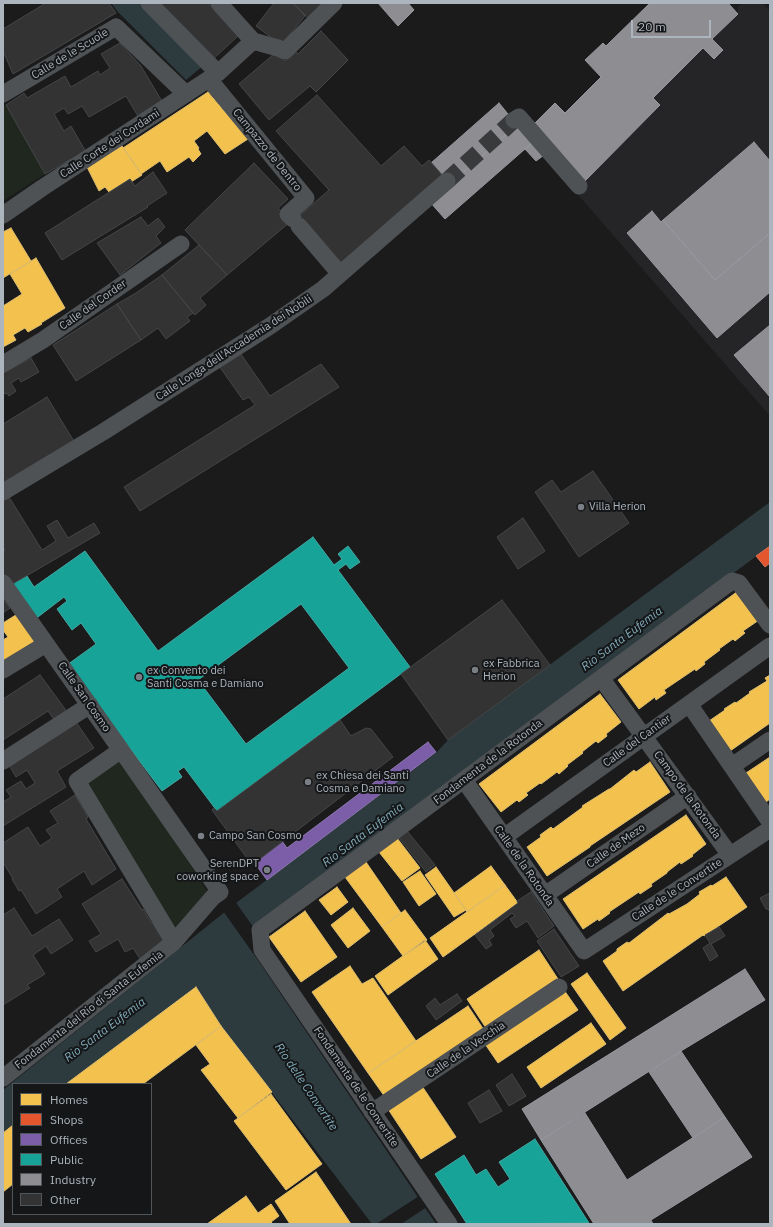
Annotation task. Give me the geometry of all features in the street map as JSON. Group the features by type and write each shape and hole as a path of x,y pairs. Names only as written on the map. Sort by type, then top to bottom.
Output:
{"street":[{"path":"149,3 213,76"},
{"path":"219,3 253,41 285,51 334,3"},
{"name":"Calle de le Scuole","path":"3,94 116,27 186,94"},
{"name":"Calle Corte dei Cordami","path":"3,215 213,76 253,41"},
{"name":"Campazzo de Dentro","path":"213,76 306,198 288,214 340,274"},
{"path":"514,120 519,117 579,186"},
{"name":"Calle Longa dell'Accademia dei Nobili","path":"3,492 103,432 264,330 323,289 447,181"},
{"name":"Calle del Corder","path":"3,364 43,340 181,244"},
{"name":"Fondamenta de la Rotonda","path":"262,950 260,930 732,581 739,583 770,625"},
{"name":"Calle San Cosmo","path":"4,587 122,750"},
{"path":"3,670 46,644"},
{"name":"Calle del Cantier","path":"504,837 770,646"},
{"name":"Campo de la Rotonda","path":"601,678 730,854"},
{"path":"689,704 770,822"},
{"path":"3,761 90,705"},
{"path":"732,766 770,740"},
{"path":"122,750 220,892 213,897 174,942 77,781 122,750"},
{"name":"Calle de la Rotonda","path":"464,780 584,951"},
{"name":"Calle de Mezo","path":"545,895 688,796"},
{"name":"Calle de le Convertite","path":"584,951 770,829"},
{"name":"Fondamenta del Rio di Santa Eufemia","path":"3,1078 174,942"},
{"name":"Fondamenta de le Convertite","path":"262,950 449,1224"},
{"name":"Calle de la Vecchia","path":"372,1112 559,987"}],"shaded area":[{"path":"742,3 763,3 770,11 770,416 574,190 660,105 653,98 738,14 738,7"},
{"path":"6,105 45,174 3,201 3,106"},
{"path":"117,760 153,807 207,891 174,931 82,782"}],"water":[{"path":"111,3 143,3 204,65 186,80 118,12"},
{"path":"770,502 770,546 243,938 436,1224 372,1224 221,1026 196,988 67,1083 12,1083 12,1126 3,1132 3,1090 236,903 436,753 448,740"}],"pier":[{"path":"235,901 256,931 245,939 256,955 255,956 223,911"},
{"path":"419,1196 427,1207 401,1224 376,1224"}],"building: Homes":[{"path":"208,92 248,139 225,154 207,131 194,141 201,154 193,162 189,157 167,172 160,161 141,174 123,148"},
{"path":"122,146 142,175 131,182 130,179 109,192 105,187 99,191 87,167"},
{"path":"11,228 31,261 3,278 3,232"},
{"path":"36,258 65,308 28,332 25,328 13,335 16,340 3,347 3,306 22,294 10,274"},
{"path":"738,591 759,620 743,631 745,633 735,641 733,639 719,649 720,650 704,662 705,664 696,671 695,669 664,690 666,693 656,700 655,697 639,709 618,680"},
{"path":"19,613 41,644 3,666 3,640 8,637 3,630 3,623"},
{"path":"770,675 770,723 730,751 709,721 725,710 724,709 735,702 736,703 750,693 749,692 767,681 765,678"},
{"path":"600,694 621,722 606,734 607,736 598,743 596,741 582,752 583,753 567,765 568,766 559,774 557,772 541,784 540,783 526,793 528,795 519,802 517,800 501,812 479,784"},
{"path":"770,757 770,799 766,802 746,773"},
{"path":"650,762 670,792 547,876 527,847 541,837 540,835 551,827 553,829 583,807 582,806 610,789 634,770 636,772"},
{"path":"686,815 706,844 692,855 693,856 681,864 680,862 651,884 652,886 640,894 639,892 609,912 610,913 599,921 598,919 583,929 563,899"},
{"path":"397,838 420,868 402,881 379,852"},
{"path":"366,862 401,913 382,927 345,877"},
{"path":"491,866 505,885 467,912 454,893"},
{"path":"436,867 466,910 454,917 425,875"},
{"path":"420,871 436,894 419,906 403,882"},
{"path":"726,877 747,907 704,936 703,935 623,991 603,961 617,951 617,949 627,942 629,943 668,913 669,914 687,904 700,894 699,892"},
{"path":"505,885 518,903 443,957 430,938"},
{"path":"337,887 348,902 331,915 319,900"},
{"path":"353,908 370,931 348,948 331,925"},
{"path":"405,910 427,940 403,956 382,927"},
{"path":"305,911 337,957 301,982 269,937"},
{"path":"425,940 438,959 388,995 375,976"},
{"path":"539,950 558,979 486,1028 467,999"},
{"path":"350,966 362,984 373,978 416,1041 368,1073 312,992"},
{"path":"587,973 626,1028 610,1040 571,984"},
{"path":"196,987 221,1026 144,1083 67,1083"},
{"path":"564,990 578,1010 498,1063 485,1044"},
{"path":"468,1006 484,1030 385,1097 368,1073"},
{"path":"591,1023 606,1044 541,1088 527,1067"},
{"path":"221,1026 272,1092 238,1118 201,1070 210,1064 196,1045"},
{"path":"422,1086 456,1137 421,1159 388,1109"},
{"path":"271,1094 322,1164 286,1190 234,1121"},
{"path":"12,1126 12,1185 3,1192 3,1133"},
{"path":"316,1172 351,1224 290,1224 275,1201"},
{"path":"246,1196 258,1213 271,1204 279,1216 271,1222 273,1224 207,1224"}],"building: Shops":[{"path":"770,546 770,563 765,567 756,556"}],"building: Offices":[{"path":"428,742 436,752 267,880 254,862 282,841 287,848"}],"building: Public":[{"name":"ex Convento dei Santi Cosma e Damiano","path":"313,537 334,565 342,559 338,554 348,546 360,562 350,569 346,564 338,570 410,667 217,811 184,767 178,771 182,777 162,791 67,665 96,644 81,623 72,630 57,609 67,601 64,597 34,620 9,586 27,576 34,587 85,551 158,651","holes":["301,604 349,668 246,744 198,680"]},
{"path":"535,1139 589,1223 467,1224 435,1174 464,1155 476,1175 486,1169 498,1187 510,1179 499,1162"}],"building: Industry":[{"path":"378,3 408,3 414,10 398,26"},
{"path":"650,3 728,3 738,14 712,39 723,50 714,59 703,48 653,98 660,105 584,182 534,124 555,103 565,113 601,77 585,60 603,43 606,46"},
{"path":"499,103 517,125 450,184 431,163"},
{"path":"517,125 533,142 445,219 430,202"},
{"path":"533,142 544,155 536,161 525,149"},
{"path":"754,142 770,161 770,233 715,280 663,220"},
{"path":"652,211 661,222 663,220 715,280 770,233 770,292 717,338 627,233"},
{"path":"770,325 770,397 734,355"},
{"path":"745,969 765,1000 681,1051 541,1140 522,1109"},
{"path":"681,1051 725,1117 693,1138 649,1072"},
{"path":"585,1113 627,1180 725,1117 752,1157 651,1220 653,1224 594,1224 541,1140"}],"building: Other":[{"path":"46,3 109,3 116,13 13,74 3,51 3,29"},
{"path":"154,3 208,3 238,36 211,61"},
{"path":"274,3 293,3 305,16 281,45 256,26"},
{"path":"293,3 331,3 312,22"},
{"path":"321,31 348,60 316,92 310,86 269,120 239,84 275,53 285,61 294,50 298,54"},
{"path":"120,43 141,66 163,103 139,118 126,96 89,117 82,106 68,114 64,108 54,114 64,131 71,126 86,152 45,174 6,105 24,93 27,98 65,76 71,87 98,71 100,75 110,68 101,54"},
{"path":"317,95 381,166 404,146 422,166 429,160 444,177 342,269 297,218 329,190 276,131"},
{"path":"254,163 288,199 278,208 290,222 227,275 185,230"},
{"path":"153,172 167,193 147,206 148,207 62,260 45,233 130,179 135,186"},
{"path":"141,217 148,226 158,218 165,227 156,236 161,243 120,275 97,243"},
{"path":"199,245 227,275 200,298 206,305 195,315 162,275"},
{"path":"162,275 193,313 187,317 190,321 166,339 158,328 141,340 117,304"},
{"path":"117,304 141,340 76,381 53,345"},
{"path":"238,350 270,396 321,364 339,387 140,511 124,487 255,405 249,397 243,400 217,363"},
{"path":"31,358 39,372 21,382 19,378 11,383 16,391 9,396 7,393 5,394 3,391 3,373"},
{"path":"47,397 75,443 3,488 3,424"},
{"name":"Villa Herion","path":"593,471 629,523 579,557 535,492 552,480 561,492"},
{"path":"3,493 9,497 42,550 56,541 47,526 57,520 68,538 94,523 100,533 9,586 3,577 3,552 5,550 3,547"},
{"path":"523,518 545,551 518,569 497,537"},
{"path":"3,599 10,608 3,613"},
{"name":"ex Fabbrica Herion","path":"502,600 550,665 448,740 401,674"},
{"path":"40,675 68,713 55,721 48,711 3,740 3,699"},
{"name":"ex Chiesa dei Santi Cosma e Damiano","path":"340,720 351,736 366,728 371,729 393,757 252,865 212,810 214,808 217,811"},
{"path":"76,722 94,748 57,771 66,787 3,826 3,802 11,797 6,790 21,781 26,789 35,783 27,770 16,777 9,765"},
{"path":"75,795 88,817 86,819 116,869 92,885 84,871 57,889 62,897 36,914 21,890 19,891 3,862 3,843 28,827 40,846 52,838 46,830 58,823 50,811"},
{"path":"407,831 435,865 426,872 399,838"},
{"path":"122,879 165,943 142,962 133,948 125,952 118,939 96,952 89,941 101,934 82,904"},
{"path":"531,892 554,926 538,938 527,921 516,928 510,919 515,916 512,913 490,930 494,936 489,940 492,945 486,949 475,935 518,903 517,901"},
{"path":"770,893 770,912 766,909 760,898"},
{"path":"14,908 32,936 59,919 73,940 51,954 46,946 33,955 45,974 27,985 30,988 3,1005 3,915"},
{"path":"719,927 725,936 711,944 718,956 710,961 703,948 710,943 705,935"},
{"path":"554,929 579,966 561,977 537,941"},
{"path":"457,994 462,1001 436,1020 426,1006 435,998 440,1005"},
{"path":"512,1074 526,1096 509,1106 496,1085"},
{"path":"489,1090 502,1111 480,1123 468,1103"}],"tunnel":[{"path":"447,181 514,120"}],"place":[{"name":"Villa Herion","path":"581,507"},
{"name":"ex Fabbrica Herion","path":"475,670"},
{"name":"ex Convento dei Santi Cosma e Damiano","path":"139,677"},
{"name":"ex Chiesa dei Santi Cosma e Damiano","path":"308,782"},
{"name":"Campo San Cosmo","path":"201,836"},
{"name":"SerenDPT coworking space","path":"267,870"}],"water label":[{"name":"Rio Santa Eufemia","path":"622,639"},
{"name":"Rio Santa Eufemia","path":"363,835"},
{"name":"Rio Santa Eufemia","path":"105,1030"},
{"name":"Rio delle Convertite","path":"306,1087"}]}
